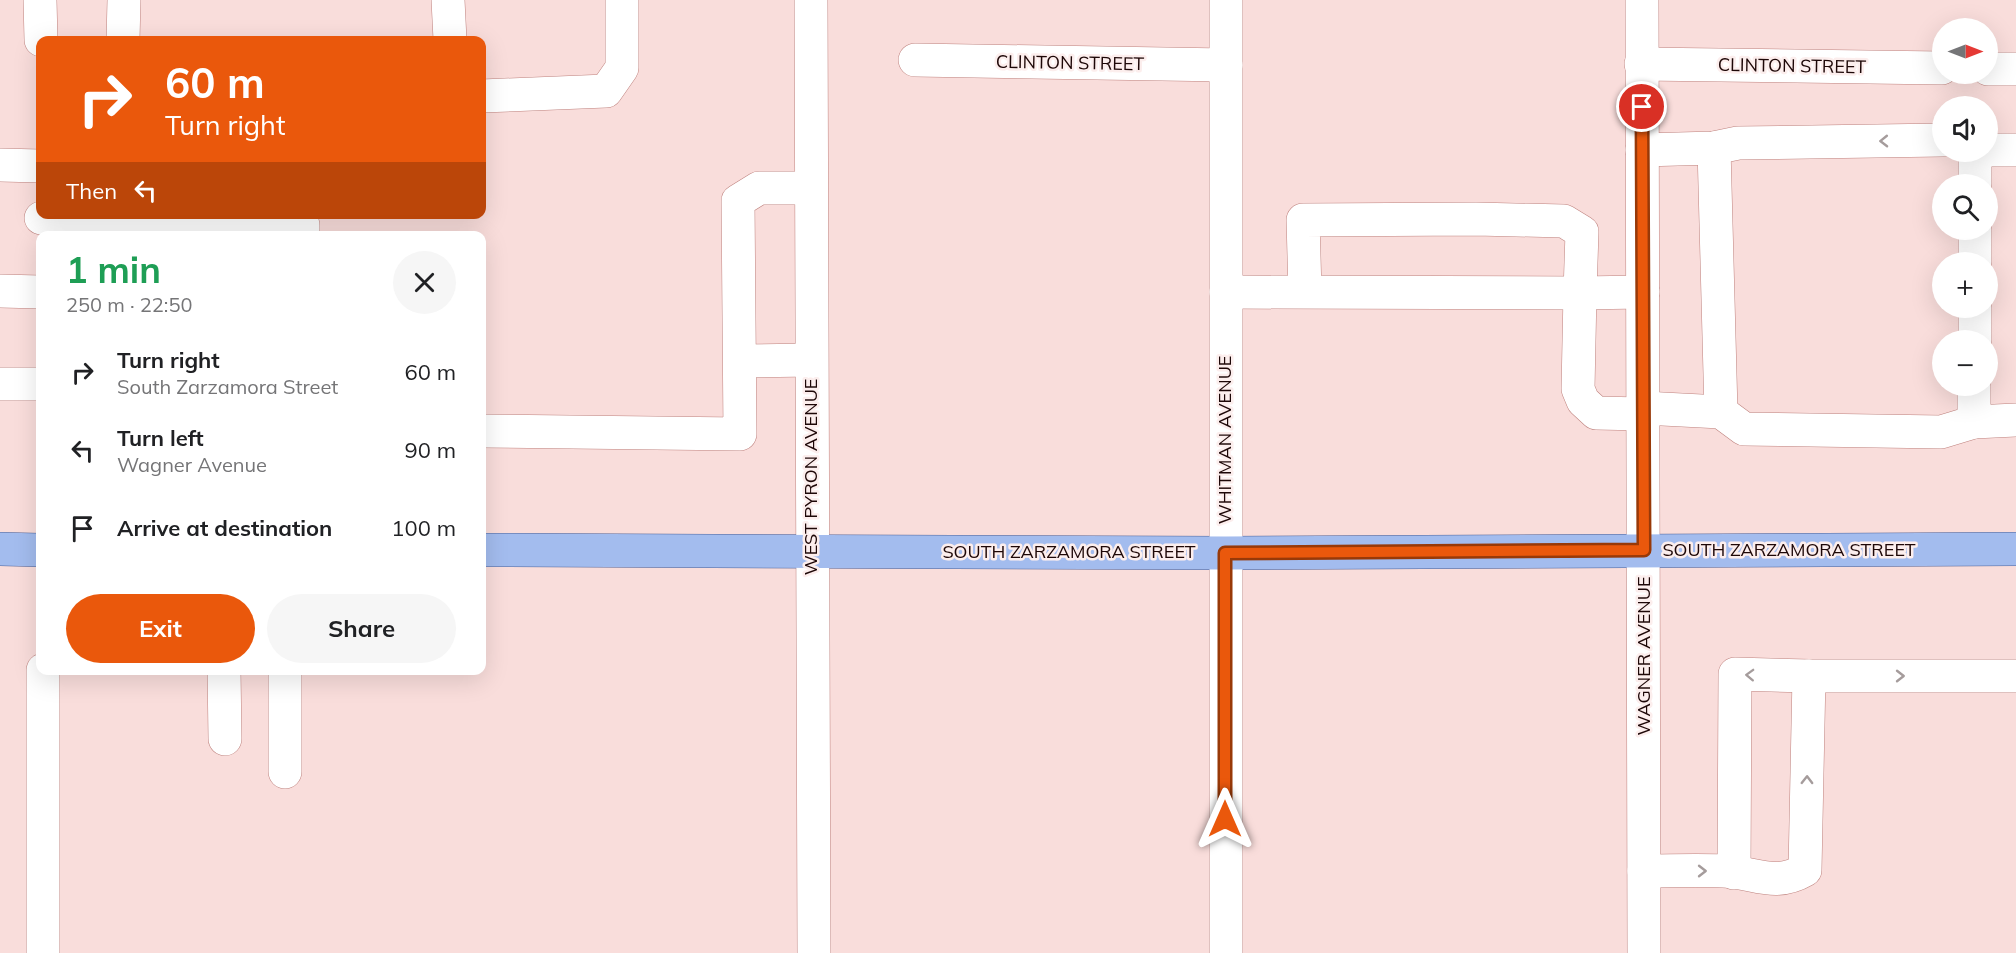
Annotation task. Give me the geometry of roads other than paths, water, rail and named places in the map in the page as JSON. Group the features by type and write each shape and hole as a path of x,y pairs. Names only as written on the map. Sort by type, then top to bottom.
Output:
{"main road":[{"path":"0,549 36,550"},
{"name":"SOUTH ZARZAMORA STREET","path":"486,550 1225,553 2016,549"}],"street":[{"path":"40,0 40,36"},
{"path":"123,36 124,0"},
{"path":"448,0 450,36"},
{"path":"486,96 606,91 622,68 622,0"},
{"name":"WEST PYRON AVENUE","path":"811,0 813,953"},
{"name":"WHITMAN AVENUE","path":"1226,0 1226,953"},
{"name":"WAGNER AVENUE","path":"1642,0 1644,953"},
{"name":"CLINTON STREET","path":"915,60 1226,65"},
{"name":"CLINTON STREET","path":"1641,64 1932,68"},
{"path":"1998,69 2016,69"},
{"path":"1642,150 1714,148 1738,143 1932,140"},
{"path":"1714,148 1722,412"},
{"path":"1998,150 2016,150"},
{"path":"0,165 36,166"},
{"path":"486,431 740,434 738,201 759,188 811,188"},
{"path":"1305,292 1303,220 1564,221 1582,232 1578,389 1583,401 1596,413 1722,412 1744,429 1941,432 1974,422 2016,420"},
{"path":"41,223 303,225 303,231"},
{"path":"0,291 36,292"},
{"path":"1226,292 1643,292"},
{"path":"740,361 811,360"},
{"path":"0,384 36,384"},
{"path":"1974,396 1974,422"},
{"path":"1734,873 1735,674 2016,676"},
{"path":"43,675 43,953"},
{"path":"224,675 225,739"},
{"path":"285,675 285,772"},
{"path":"1644,871 1726,871 1764,878 1791,878 1805,870 1809,676"}]}
